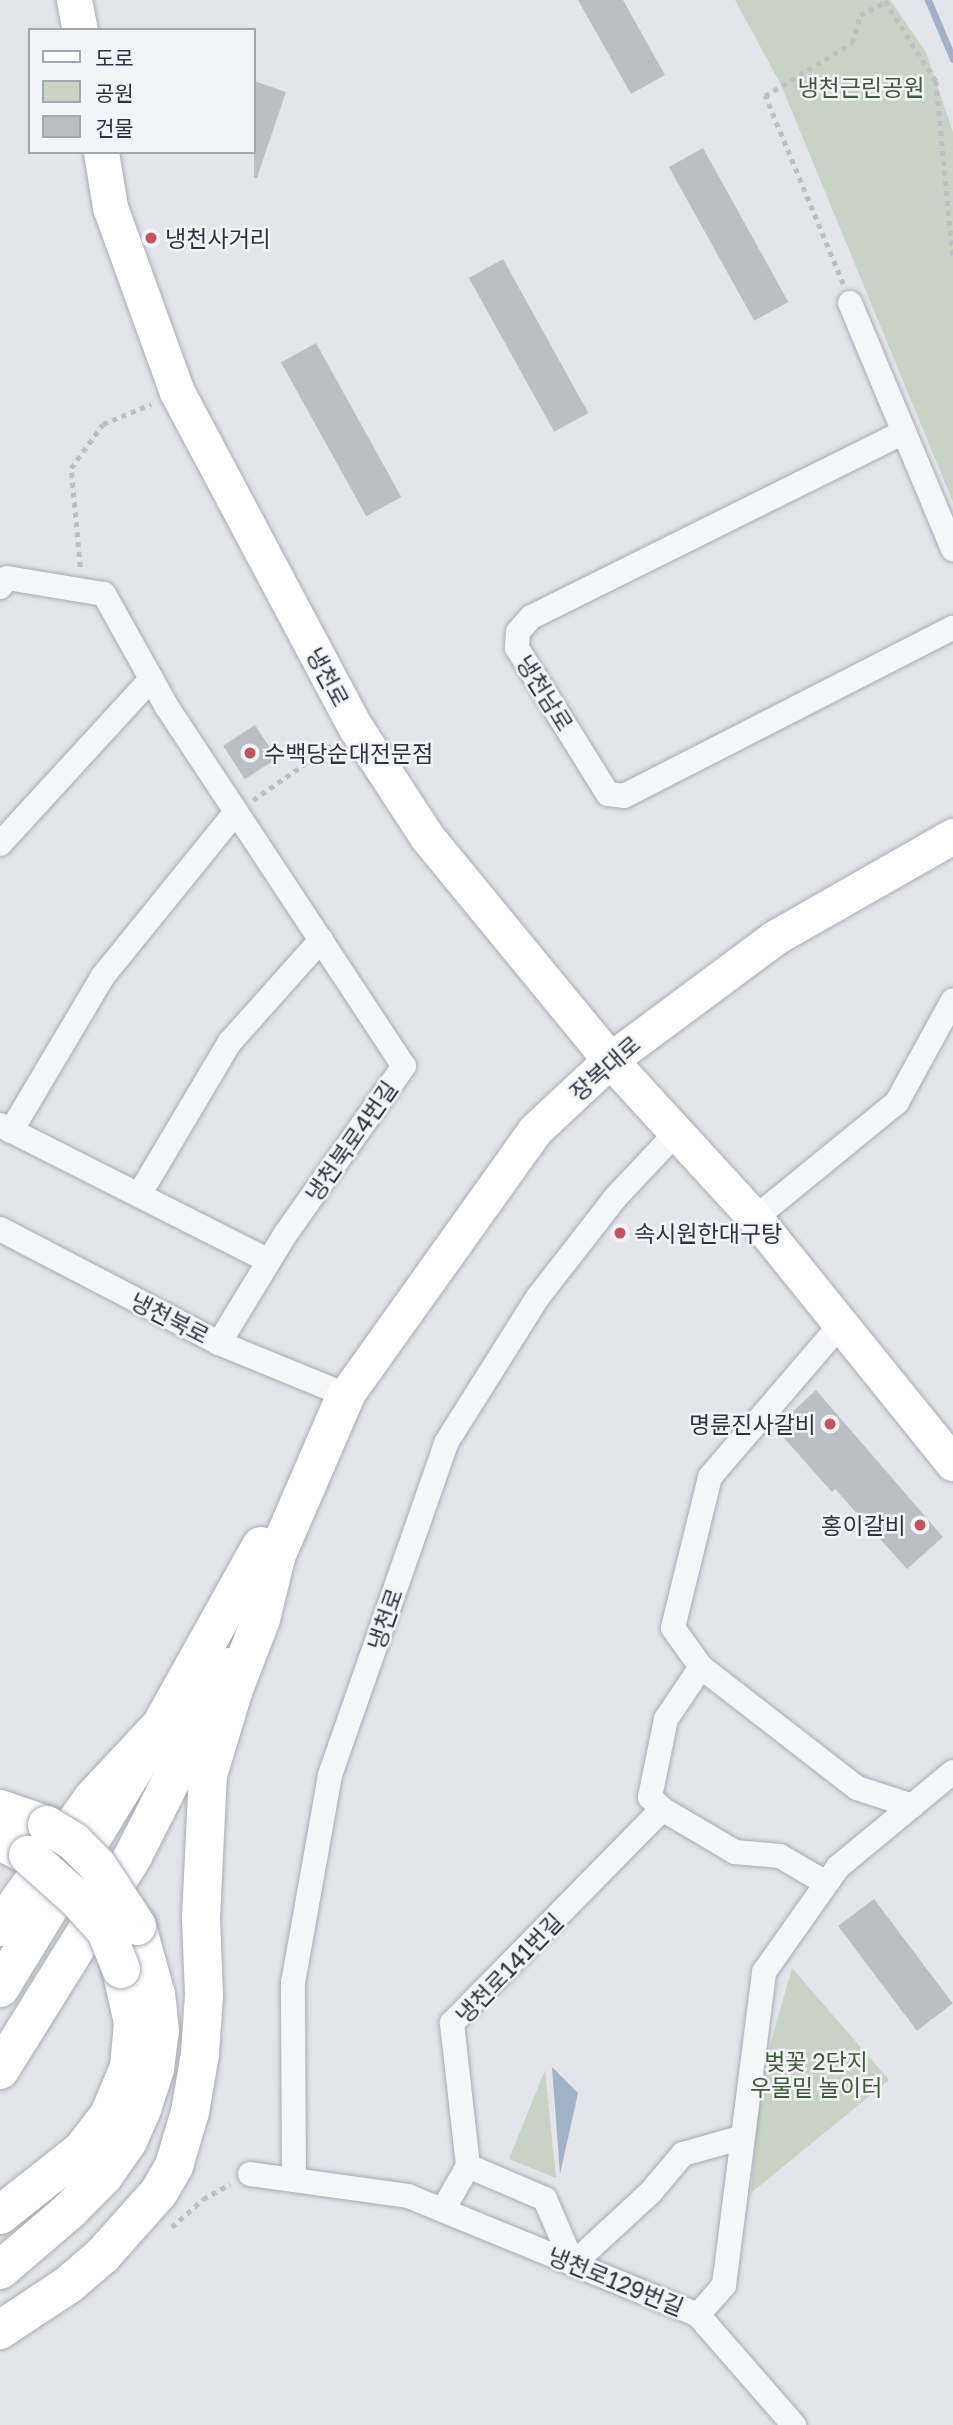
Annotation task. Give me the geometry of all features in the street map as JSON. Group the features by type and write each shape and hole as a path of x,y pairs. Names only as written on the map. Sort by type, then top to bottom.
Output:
{"main road":[{"path":"74,0 79,28"},
{"name":"냉천로","path":"101,154 110,207 177,392 356,728 427,837 610,1060 755,1218 953,1463"},
{"name":"장복대로","path":"346,1395 534,1131 610,1060 774,938 953,836"},
{"path":"0,2070 133,1856 223,1681 346,1395"},
{"path":"0,1988 161,1724 346,1395"},
{"path":"0,2330 68,2285 102,2256 159,2192 174,2166 190,2112 200,2054 204,1996 201,1903 208,1775 233,1692 261,1619 276,1558"},
{"path":"0,1927 93,1798 161,1724"},
{"path":"0,1808 106,1931 121,1969 133,2023 129,2067 109,2115 82,2150 0,2215"},
{"path":"0,2270 69,2211 103,2176 128,2141 155,2069 160,2031 156,1994 136,1926 97,1865 74,1842 25,1840"}],"street":[{"path":"850,303 953,549"},
{"name":"냉천남로","path":"904,432 531,617 518,632 517,648 608,794 624,796 953,628"},
{"name":"냉천북로4번길","path":"0,587 7,578 104,594 151,679 404,1066 269,1261 219,1343"},
{"path":"0,844 151,679"},
{"path":"236,812 103,976 5,1128 269,1261"},
{"path":"139,1195 230,1042 321,940"},
{"path":"755,1218 897,1102 953,1000"},
{"name":"냉천로","path":"294,2180 293,1983 330,1775 446,1443 538,1297 615,1198 675,1133"},
{"name":"냉천북로","path":"0,1229 219,1343 346,1395"},
{"path":"841,1324 710,1477 673,1628 701,1667 856,1788 912,1806"},
{"path":"701,1667 667,1718 656,1803 735,1852 780,1856 827,1883"},
{"name":"냉천로129번길","path":"250,2174 408,2196 698,2315 724,2285 764,1972 838,1867 953,1772"},
{"name":"냉천로141번길","path":"468,2166 452,2023 656,1803"},
{"path":"443,2210 468,2166 545,2199 573,2264 650,2193 683,2154 743,2137"},
{"path":"698,2315 794,2425"}],"path":[{"path":"850,303 765,96 852,43 860,15 885,1 936,81 953,257"},
{"path":"82,591 71,468 103,424 177,392"},
{"path":"236,812 356,728"}],"green space":[{"name":"냉천근린공원","path":"735,0 890,0 926,52 953,132 953,502 781,85"},
{"name":"벚꽃 2단지 우물밑 놀이터","path":"792,1968 889,2080 751,2193 761,2077"},
{"path":"545,2070 556,2178 509,2159"}],"water":[{"path":"552,2067 578,2093 560,2174"}],"building":[{"path":"578,0 623,0 665,75 631,94"},
{"path":"256,82 286,92 257,178 254,178"},
{"path":"703,148 788,302 754,321 669,167"},
{"path":"503,259 588,413 554,432 469,278"},
{"path":"316,343 401,497 366,516 281,362"},
{"name":"수백당순대전문점","path":"255,725 277,759 245,779 223,746"},
{"path":"816,1390 943,1537 907,1569 835,1489 832,1492 775,1428"},
{"path":"874,1899 953,2004 917,2031 838,1926"}],"waterway":[{"path":"928,0 953,59"}],"place":[{"name":"냉천사거리","path":"151,238"},
{"name":"수백당순대전문점","path":"250,753"},
{"name":"속시원한대구탕","path":"620,1233"},
{"name":"명륜진사갈비","path":"830,1424"},
{"name":"홍이갈비","path":"920,1525"}]}
